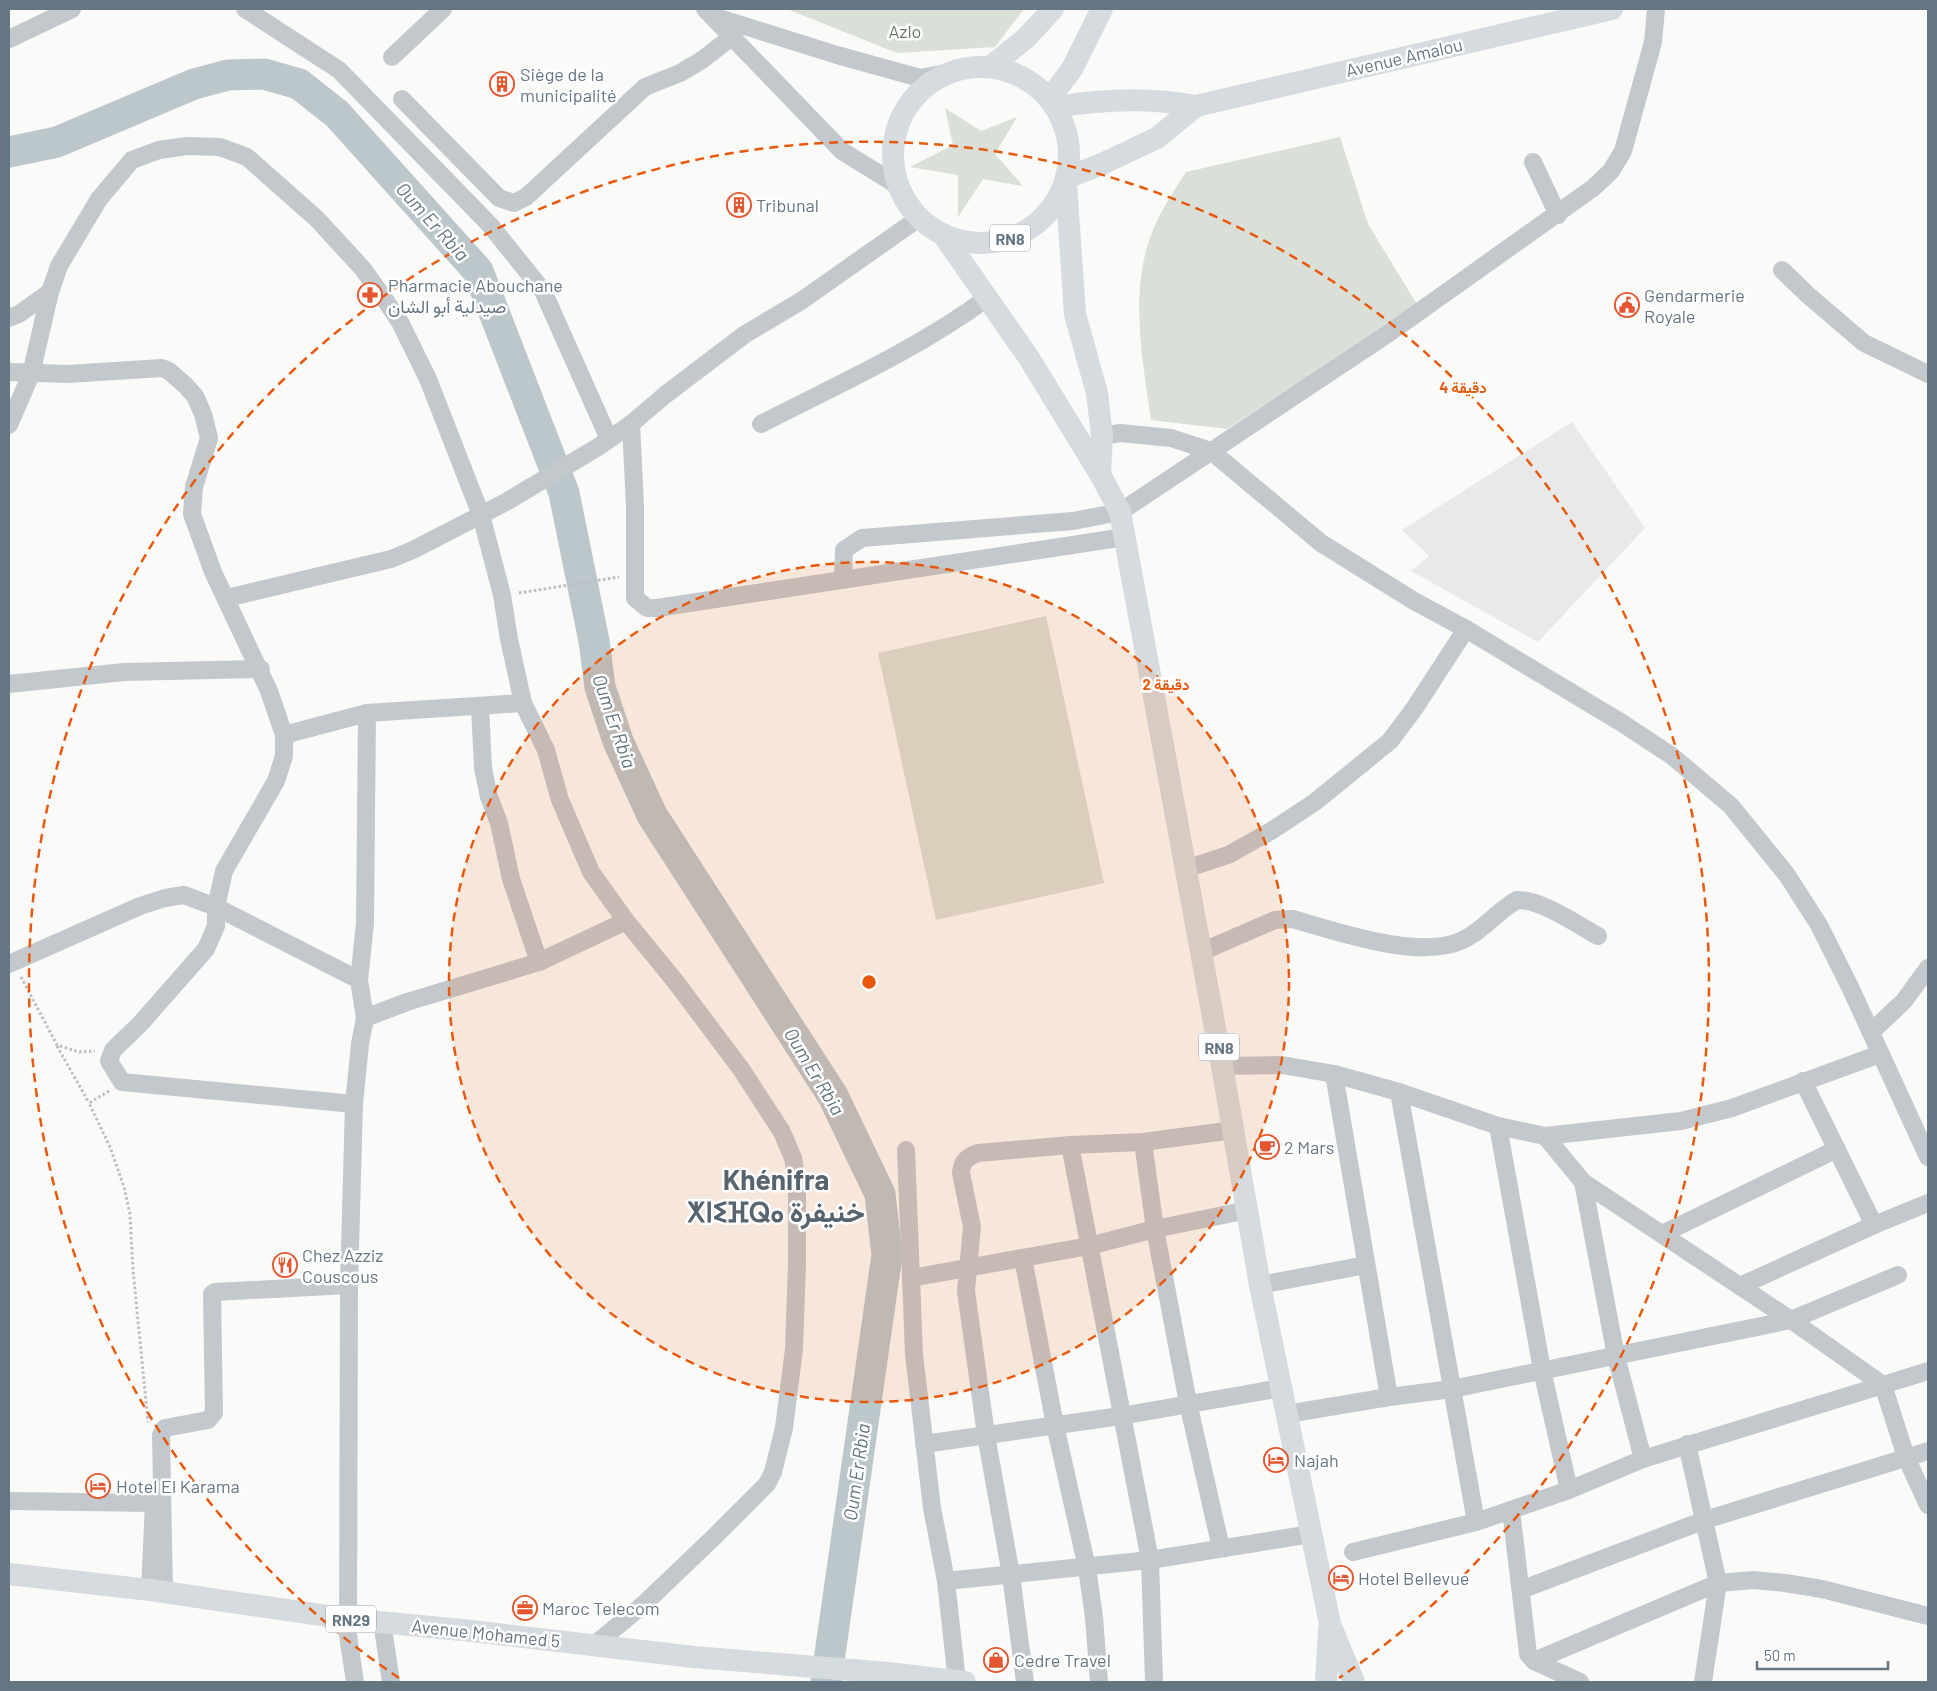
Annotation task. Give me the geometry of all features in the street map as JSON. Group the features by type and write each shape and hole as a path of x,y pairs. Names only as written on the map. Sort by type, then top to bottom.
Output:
{"main road":[{"path":"990,67 1024,39 1053,9"},
{"path":"1053,103 1102,9"},
{"name":"Avenue Amalou","path":"1196,106 1612,9"},
{"name":"RN8","path":"1066,180 1055,204 1038,223 1017,236 993,243 968,243 944,236 919,218 906,203 897,184 892,157 896,130 908,105 928,85 952,72 971,67 990,67 1019,76 1033,83 1053,103 1068,135 1066,180 1075,314 1096,393 1102,436 1100,474"},
{"path":"1053,103 1142,100 1196,106"},
{"path":"1066,180 1157,138 1196,106"},
{"name":"RN8","path":"944,236 1029,358 1100,474 1120,512 1234,1130 1260,1284 1330,1624 1354,1682"},
{"name":"Avenue Mohamed 5","path":"9,1574 157,1591 348,1619 694,1657 888,1673 961,1682"},
{"name":"RN8","path":"1326,1682 1330,1624"},
{"path":"1332,1682 1347,1680 1354,1682"}],"street":[{"path":"9,39 72,9"},
{"path":"245,9 339,70 490,225 543,291 603,443"},
{"path":"392,57 443,9"},
{"path":"843,580 844,550 862,538 1073,521 1120,512 1392,331 1558,215 1583,197 1611,171 1623,151 1653,42 1656,9"},
{"path":"708,12 842,151 897,184"},
{"path":"708,12 837,56 920,78 952,72"},
{"path":"402,99 499,198 514,203 526,197 645,87 695,64 733,36"},
{"path":"9,425 31,374 50,292 59,266 99,199 132,160 159,150 187,146 220,147 247,157 317,219 363,269 400,322 428,379 481,514 502,595 509,639 523,703 546,750 560,800 584,855 592,872 626,921 675,981 741,1069 782,1132 793,1158 797,1182 798,1225 794,1349 778,1457 766,1484 644,1604 593,1646"},
{"path":"1533,162 1558,215"},
{"path":"227,598 391,559 413,550 506,502 631,424 672,389 744,335 801,301 919,218"},
{"path":"1782,270 1864,343 1928,374"},
{"path":"9,318 19,314 50,292"},
{"path":"761,424 862,373 961,318 987,298"},
{"path":"9,372 31,374 156,368 169,371 194,396 203,414 209,438 194,487 192,514 204,550 261,669 284,736 284,756 276,780 224,871 216,907 216,926 206,950 140,1024 113,1050 109,1061 122,1082 354,1104"},
{"path":"631,424 635,506 635,598 647,608 1125,537"},
{"path":"1102,436 1120,433 1171,438 1211,451 1321,543 1414,601 1466,629 1672,756 1732,806 1787,876 1819,925 1871,1032 1928,1157"},
{"path":"1185,869 1228,855 1271,831 1315,802 1390,741 1414,710 1466,629"},
{"path":"9,684 124,672 261,669"},
{"path":"284,736 367,713 523,703"},
{"path":"480,706 482,768 489,797 499,823 511,879 539,962"},
{"path":"355,1682 351,1662 348,1619 349,1285 354,1104 360,1044 365,1018 359,980 365,923 367,713"},
{"path":"11,963 140,906 165,898 184,896 216,907 359,980"},
{"path":"1201,952 1275,920 1292,919 1400,946 1431,949 1461,941 1481,930 1513,902 1523,900 1547,909 1598,936"},
{"path":"365,1018 407,1002 539,962 626,921"},
{"path":"1871,1032 1904,1001 1928,968"},
{"path":"1222,1066 1282,1065 1334,1074 1399,1092 1498,1126 1545,1136 1681,1121 1732,1108 1880,1054"},
{"path":"1334,1074 1389,1397"},
{"path":"1803,1081 1874,1225"},
{"path":"1399,1092 1476,1522"},
{"path":"1498,1126 1542,1370 1569,1490"},
{"path":"1025,1682 1011,1575 986,1435 966,1291 972,1227 960,1173 964,1160 978,1153 1070,1145 1144,1142 1234,1130"},
{"path":"1545,1136 1583,1182 1792,1320 1882,1384 1906,1457 1928,1505"},
{"path":"1144,1142 1155,1229 1188,1403 1221,1548"},
{"path":"1070,1145 1150,1560 1154,1682"},
{"path":"1662,1234 1837,1149"},
{"path":"906,1150 914,1354 932,1508 946,1581 961,1682"},
{"path":"1583,1182 1616,1356 1643,1459"},
{"path":"1740,1286 1874,1225 1928,1203"},
{"path":"911,1278 1089,1246 1155,1229 1248,1210"},
{"path":"1024,1258 1055,1425 1087,1568 1094,1617 1099,1682"},
{"path":"1260,1284 1366,1265"},
{"path":"1287,1414 1389,1397 1452,1389 1792,1320 1898,1275"},
{"path":"157,1591 160,1435 165,1428 208,1420 214,1413 212,1294 215,1292 349,1285"},
{"path":"1353,1552 1476,1522 1569,1490 1643,1459 1687,1444 1928,1371"},
{"path":"924,1444 1121,1416 1281,1388"},
{"path":"1687,1444 1718,1583 1703,1682"},
{"path":"1522,1589 1705,1520 1906,1457 1928,1452"},
{"path":"9,1501 154,1503 157,1591"},
{"path":"1511,1510 1522,1589 1528,1654 1534,1661 1580,1682"},
{"path":"946,1581 1087,1568 1150,1560 1311,1534"},
{"path":"1534,1661 1718,1583 1754,1580 1785,1583 1822,1589 1928,1616"},
{"path":"382,1622 391,1682"}],"path":[{"path":"502,595 546,590 616,577"},
{"path":"11,963 89,1103 113,1155 124,1187 130,1214 133,1270 148,1427"},
{"path":"56,1045 79,1052 113,1050"},
{"path":"89,1103 122,1082"}],"shaded area":[{"path":"1572,422 1645,528 1538,642 1411,571 1429,556 1402,530"}],"green space":[{"name":"Azlo","path":"787,9 1024,9 995,47 897,53"},
{"path":"945,108 981,131 1017,117 995,154 1023,186 983,179 958,217 958,175 910,167 953,145"},
{"path":"1340,137 1368,224 1418,306 1227,429 1151,420 1139,319 1142,269 1157,221 1186,172"},
{"path":"1046,616 1104,883 936,920 878,653"}],"waterway":[{"name":"Oum Er Rbia","path":"9,152 57,142 194,84 228,75 264,74 299,84 337,114 478,271 564,493 594,641 600,687 618,741 652,815 833,1096 880,1194 887,1255 826,1682"}],"place":[{"name":"Siège de la municipalité","path":"502,84"},
{"name":"Tribunal","path":"739,205"},
{"name":"Pharmacie Abouchane صيدلية أبو الشان","path":"370,295"},
{"name":"Gendarmerie Royale","path":"1627,305"},
{"name":"2 Mars","path":"1267,1147"},
{"name":"Chez Azziz Couscous","path":"285,1265"},
{"name":"Najah","path":"1276,1460"},
{"name":"Hotel El Karama","path":"98,1486"},
{"name":"Hotel Bellevue","path":"1341,1578"},
{"name":"Maroc Telecom","path":"525,1608"},
{"name":"Cedre Travel","path":"996,1660"}],"district":[{"name":"Khénifra ⵅⵏⵉⴼⵕⴰ خنيفرة","path":"776,1195"}]}
